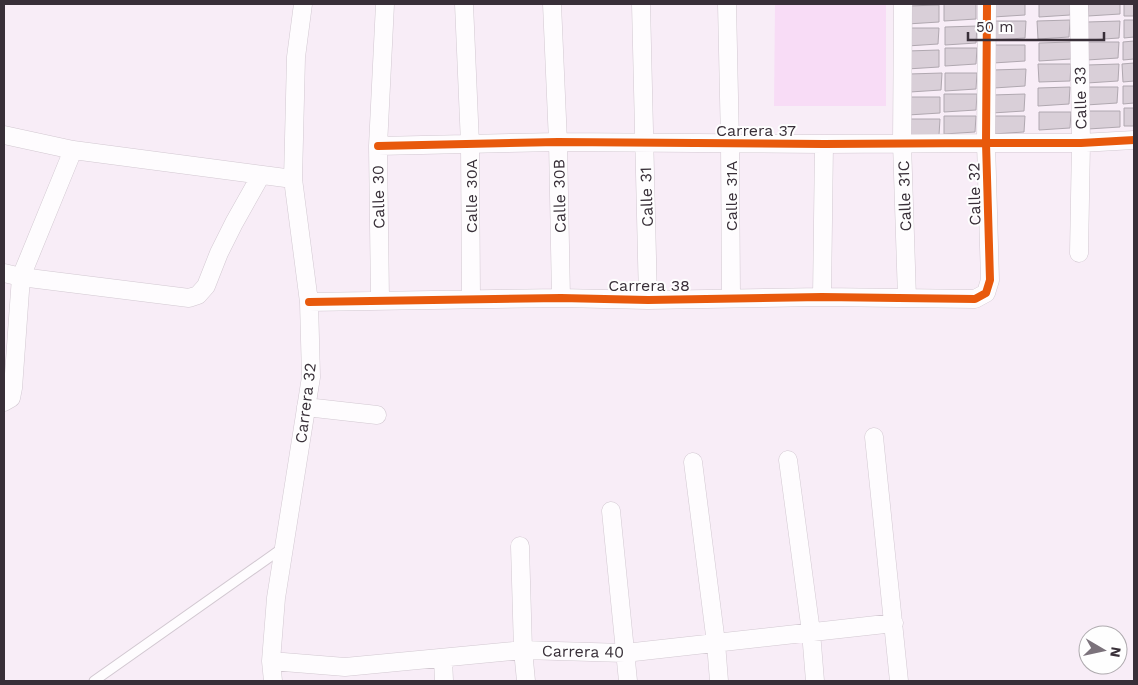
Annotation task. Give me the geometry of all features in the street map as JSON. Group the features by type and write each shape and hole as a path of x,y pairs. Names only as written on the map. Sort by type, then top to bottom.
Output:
{"street":[{"name":"Carrera 32","path":"273,681 271,661 276,598 311,377 309,302 293,179 296,57 303,4"},
{"name":"Calle 30","path":"380,300 378,146 385,4"},
{"name":"Calle 30A","path":"464,4 470,144 471,299"},
{"name":"Calle 30B","path":"552,4 558,142 561,298"},
{"name":"Calle 31","path":"641,4 648,300"},
{"name":"Calle 31A","path":"727,4 731,298"},
{"name":"Calle 31C","path":"903,4 902,144 907,298"},
{"name":"Calle 32","path":"986,293 990,280 986,144 987,4"},
{"name":"Calle 33","path":"1078,4 1081,143 1079,253"},
{"path":"4,135 73,150 293,179"},
{"name":"Carrera 37","path":"378,146 558,142 986,144 1081,143 1134,140"},
{"path":"822,297 824,144"},
{"path":"4,402 12,398 13,388 12,275 73,150"},
{"path":"12,275 189,298 198,295 206,286 223,245 261,175"},
{"name":"Carrera 38","path":"309,302 561,298 648,300 822,297 975,299 986,293"},
{"path":"306,407 378,415"},
{"path":"874,437 899,681"},
{"path":"788,460 812,632 815,681"},
{"path":"693,462 716,643 719,681"},
{"path":"611,511 628,681"},
{"path":"520,546 523,650 526,681"},
{"name":"Carrera 40","path":"271,661 346,674 443,658 523,650 625,653 894,623"},
{"path":"443,658 444,681"}],"lane":[{"path":"94,681 284,547"}],"shaded area":[{"path":"775,4 886,4 886,106 774,106"}],"building":[{"path":"944,4 976,4 976,19 944,21"},
{"path":"993,4 1025,4 1025,15 993,17"},
{"path":"1039,4 1071,4 1070,15 1039,17"},
{"path":"1088,4 1120,4 1120,14 1088,16"},
{"path":"1124,4 1134,4 1134,16 1124,16"},
{"path":"939,5 939,22 907,24 907,6"},
{"path":"1070,20 1069,37 1038,39 1037,21"},
{"path":"1124,20 1134,20 1134,37 1124,38"},
{"path":"993,21 1026,21 1025,38 993,40"},
{"path":"1120,21 1119,38 1088,40 1087,22"},
{"path":"977,26 976,43 945,45 945,27"},
{"path":"906,28 939,28 938,44 907,46"},
{"path":"1134,41 1134,59 1123,60 1123,42"},
{"path":"1071,42 1071,59 1039,61 1039,43"},
{"path":"1086,42 1119,42 1118,58 1087,60"},
{"path":"993,45 1025,45 1025,61 993,63"},
{"path":"945,48 977,48 976,64 945,66"},
{"path":"939,50 939,67 907,69 907,51"},
{"path":"1134,63 1134,81 1123,82 1122,64"},
{"path":"1038,64 1071,64 1070,81 1039,82"},
{"path":"1119,64 1118,81 1087,83 1087,65"},
{"path":"1026,69 1025,86 994,88 993,70"},
{"path":"942,73 941,90 910,92 909,74"},
{"path":"945,73 977,73 976,89 945,91"},
{"path":"1123,86 1134,86 1134,103 1123,104"},
{"path":"1070,87 1069,104 1038,106 1038,88"},
{"path":"1086,87 1118,87 1117,103 1086,105"},
{"path":"944,94 977,94 976,110 944,112"},
{"path":"1025,94 1024,111 992,113 992,95"},
{"path":"908,97 940,97 940,113 908,115"},
{"path":"1124,108 1134,108 1134,126 1124,126"},
{"path":"1088,111 1120,111 1120,127 1088,129"},
{"path":"1039,112 1071,112 1070,128 1039,130"},
{"path":"944,116 976,116 975,132 944,134"},
{"path":"992,116 1025,116 1024,132 993,134"},
{"path":"908,119 940,119 939,135 908,137"}],"cycle path":[{"path":"309,302 561,298 648,300 822,297 975,299 986,293 990,280 986,143 987,4"},
{"path":"378,146 558,142 1081,143 1134,140"}]}
